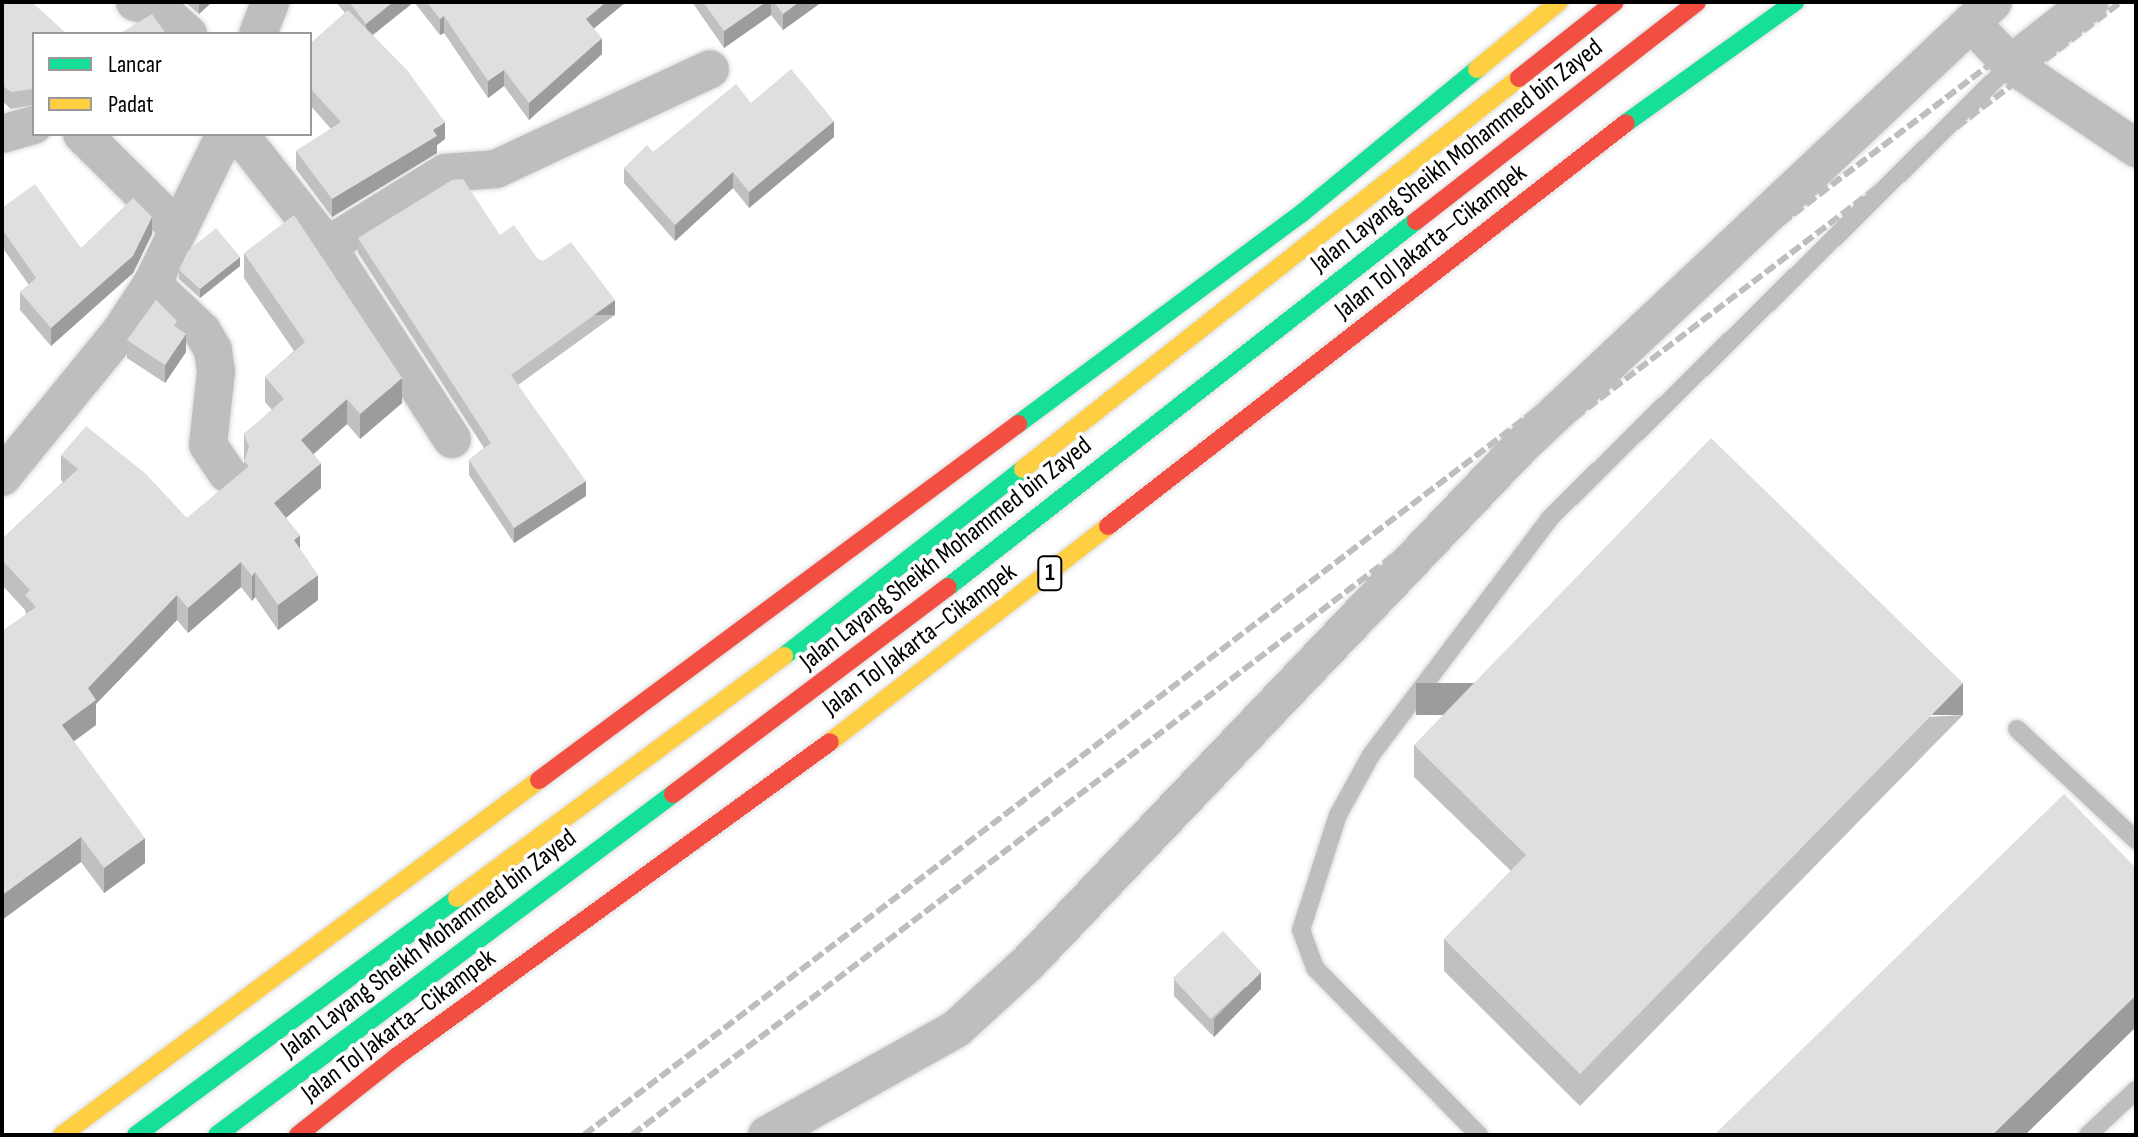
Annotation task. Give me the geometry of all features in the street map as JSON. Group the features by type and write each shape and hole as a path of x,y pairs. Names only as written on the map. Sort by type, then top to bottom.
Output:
{"highway":[{"path":"62,1135 1302,213 1559,2"},
{"name":"Jalan Layang Sheikh Mohammed bin Zayed","path":"136,1135 839,615 1615,2"},
{"name":"Jalan Layang Sheikh Mohammed bin Zayed","path":"217,1135 869,648 1697,2"},
{"name":"Jalan Tol Jakarta–Cikampek","path":"298,1135 396,1057 801,764 1658,99 1795,2"}],"street":[{"path":"135,2 160,9 186,32"},
{"path":"259,32 270,2"},
{"path":"2011,64 2090,2"},
{"path":"767,1135 956,1029 1028,963 1520,447 1982,12 2011,64 2136,148"},
{"path":"327,246 445,173 496,169 710,69"},
{"path":"2,134 32,126"},
{"path":"84,136 176,227"},
{"path":"2,477 121,331 152,284 176,227 224,136"},
{"path":"241,136 327,246 452,439"},
{"path":"152,284 202,331 213,350 216,372 208,445 227,473"}],"lane":[{"path":"1479,1135 1315,968 1301,930 1338,815 1371,755 1550,518 2011,64"},
{"path":"2017,729 2136,840"},
{"path":"2088,1135 2136,1090"}],"building":[{"path":"2,2 32,2 65,32 32,32 32,89 11,92 2,85"},
{"path":"349,2 393,2 366,24"},
{"path":"427,2 606,2 586,19 602,38 529,103 504,70 488,81 444,16 440,19"},
{"path":"703,2 766,2 724,31"},
{"path":"774,2 799,2 783,14"},
{"path":"348,10 407,70 445,122 433,130 437,136 332,199 296,151 341,122 312,90 312,42"},
{"path":"152,14 165,32 122,32"},
{"path":"791,69 834,121 749,192 733,172 675,225 624,168 647,145 653,152 736,84 751,103"},
{"path":"463,179 500,235 514,225 537,258 543,261 571,242 615,300 511,375 586,481 514,528 469,460 491,443 358,238 452,180"},
{"path":"35,184 81,248 133,198 152,217 133,256 51,328 20,292 36,278 2,229 2,208"},
{"path":"294,215 402,378 360,414 347,399 301,440 321,463 274,503 300,535 294,540 318,575 278,605 255,572 252,576 241,562 188,608 177,595 88,688 96,700 62,725 145,838 104,868 81,837 2,895 2,631 36,607 25,595 30,590 2,560 2,539 78,469 61,455 86,426 145,473 187,518 249,466 244,461 249,447 244,434 284,399 265,377 305,342 244,253"},
{"path":"216,228 240,257 200,289 179,270 188,251"},
{"path":"156,300 177,321 174,326 186,334 165,365 127,340"},
{"path":"1711,438 1963,683 1580,1074 1444,939 1526,855 1414,745"},
{"path":"2064,794 2136,868 2136,995 1992,1135 1714,1135"},
{"path":"1223,931 1261,972 1211,1019 1173,978"}],"railway":[{"path":"584,1135 2072,2"},
{"path":"632,1135 2121,2"}],"traffic: fast":[{"path":"1626,123 1795,2"},
{"path":"1018,424 1302,213 1477,69"},
{"path":"948,587 1416,221"},
{"path":"784,656 1023,469"},
{"path":"217,1135 673,794"},
{"path":"136,1135 457,898"}],"traffic: slow":[{"path":"1477,69 1559,2"},
{"path":"1023,469 1519,78"},
{"path":"830,742 1108,526"},
{"path":"457,898 784,656"},
{"path":"62,1135 539,780"}],"traffic: jam":[{"path":"1519,78 1615,2"},
{"path":"1416,221 1697,2"},
{"path":"1108,526 1626,123"},
{"path":"539,780 1018,424"},
{"path":"673,794 948,587"},
{"path":"298,1135 396,1057 830,742"}]}
